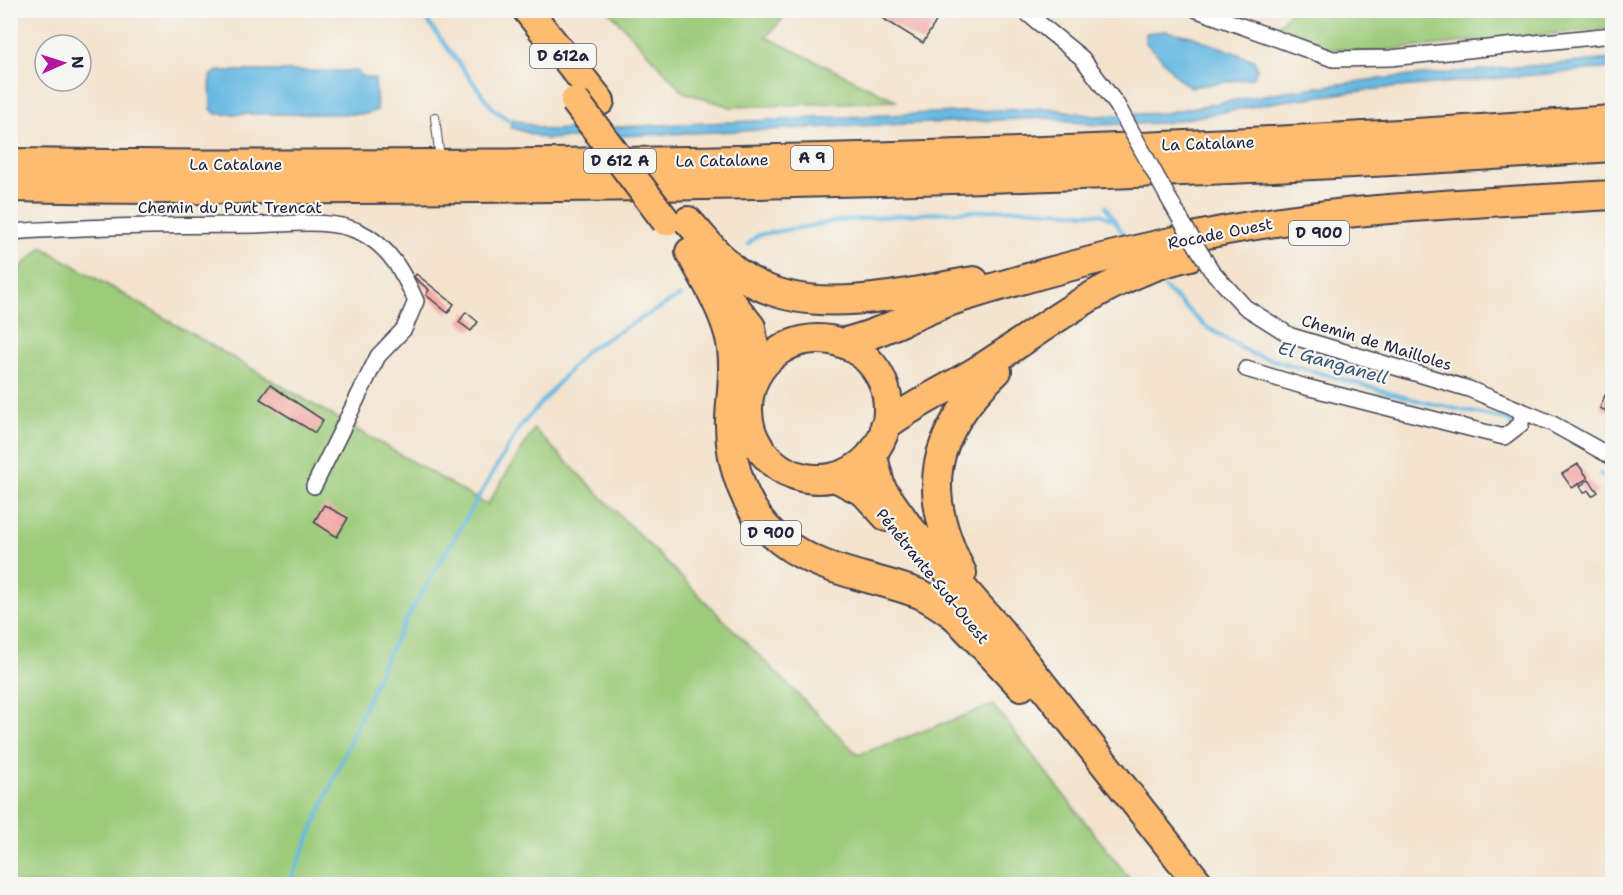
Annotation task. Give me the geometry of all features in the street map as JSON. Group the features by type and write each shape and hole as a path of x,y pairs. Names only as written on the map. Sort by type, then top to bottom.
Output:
{"highway":[{"name":"D 612a","path":"507,10 588,101"},
{"name":"D 612a","path":"527,10 588,101"},
{"name":"D 612 A","path":"588,101 676,221"},
{"name":"La Catalane","path":"10,163 440,164 908,156 1346,138 1612,120"},
{"name":"La Catalane","path":"10,187 164,190 908,182 1337,163 1612,147"},
{"name":"Rocade Ouest","path":"841,343 863,339 958,299 1103,259 1256,224 1314,216 1612,195"},
{"name":"Rocade Ouest","path":"885,426 905,411 975,372 1103,289 1140,271 1178,258 1246,243 1321,233 1612,213"},
{"name":"Pénétrante Sud-Ouest","path":"676,221 712,293 729,335 733,362 730,420 732,453 740,483 766,527 780,541 814,562 842,573 922,595 943,608 955,616 1021,686"},
{"path":"676,221 737,272 759,286 792,298 812,301 883,294 1103,259"},
{"path":"676,221 765,326 781,335 805,340"},
{"name":"Pénétrante Sud-Ouest","path":"690,252 751,327 756,342 758,372"},
{"path":"1001,632 963,574 948,544 937,508 936,475 958,413 977,389 1044,326"},
{"name":"Rocade Ouest","path":"805,340 829,340 841,343 863,356 879,376 887,400 885,426 872,453 861,464 836,477 820,479 791,474 766,456 757,444 749,423 748,400 758,372 778,351 805,340"},
{"path":"872,453 881,488 908,526 1001,632 1199,885"},
{"name":"Pénétrante Sud-Ouest","path":"836,477 864,492 883,512 1175,885"}],"street":[{"name":"Chemin de Mailloles","path":"1023,10 1082,58 1117,105 1168,199 1211,270 1245,307 1291,336 1469,389 1551,423 1612,457"},
{"path":"1197,10 1333,59 1390,58 1612,35"},
{"name":"Chemin du Punt Trencat","path":"10,232 143,225 327,224 360,232 384,249 404,273 416,301 404,329 378,356 314,486"},
{"path":"1246,369 1306,387 1504,437 1516,431 1521,424 1522,411"}],"lane":[{"path":"435,117 440,164"}],"green space":[{"path":"1292,10 1612,11 1612,28 1365,52 1325,48 1276,28"},
{"path":"609,11 790,11 766,37 897,101 731,107 683,92"},
{"path":"42,247 487,505 534,429 858,755 993,705 1134,884 11,884 10,277"}],"water":[{"path":"1166,31 1191,36 1254,60 1257,69 1253,78 1190,87 1178,78 1145,43 1145,33"},
{"path":"1612,59 1612,68 1377,89 1282,101 1164,123 1095,125 1047,118 546,139 510,127 513,119 547,130 1048,108 1095,116 1163,113 1281,92 1376,79"},
{"path":"218,71 357,71 363,77 375,79 377,110 366,114 216,114 211,109 210,76"}],"building":[{"path":"869,10 943,10 923,43"},
{"path":"416,274 454,304 448,313 426,295 429,290 414,277"},
{"path":"466,312 478,322 471,331 459,322"},
{"path":"270,385 323,420 315,433 260,399"},
{"path":"1612,391 1612,414 1600,408 1605,395"},
{"path":"1578,464 1588,478 1572,488 1562,474"},
{"path":"1589,480 1598,492 1592,496 1588,490 1584,493 1580,486"},
{"path":"324,505 348,518 337,537 314,522"}],"waterway":[{"path":"419,10 493,109 514,124"},
{"name":"El Ganganell","path":"1106,207 1124,235"},
{"path":"748,244 758,235 838,221 917,214 1019,209 1100,214 1115,221"},
{"name":"El Ganganell","path":"1165,288 1205,326 1252,354 1423,402 1505,419 1512,424"},
{"path":"289,884 384,662 407,618 520,427 587,350 680,296"},
{"name":"El Ganganell","path":"1600,474 1612,479"}]}
